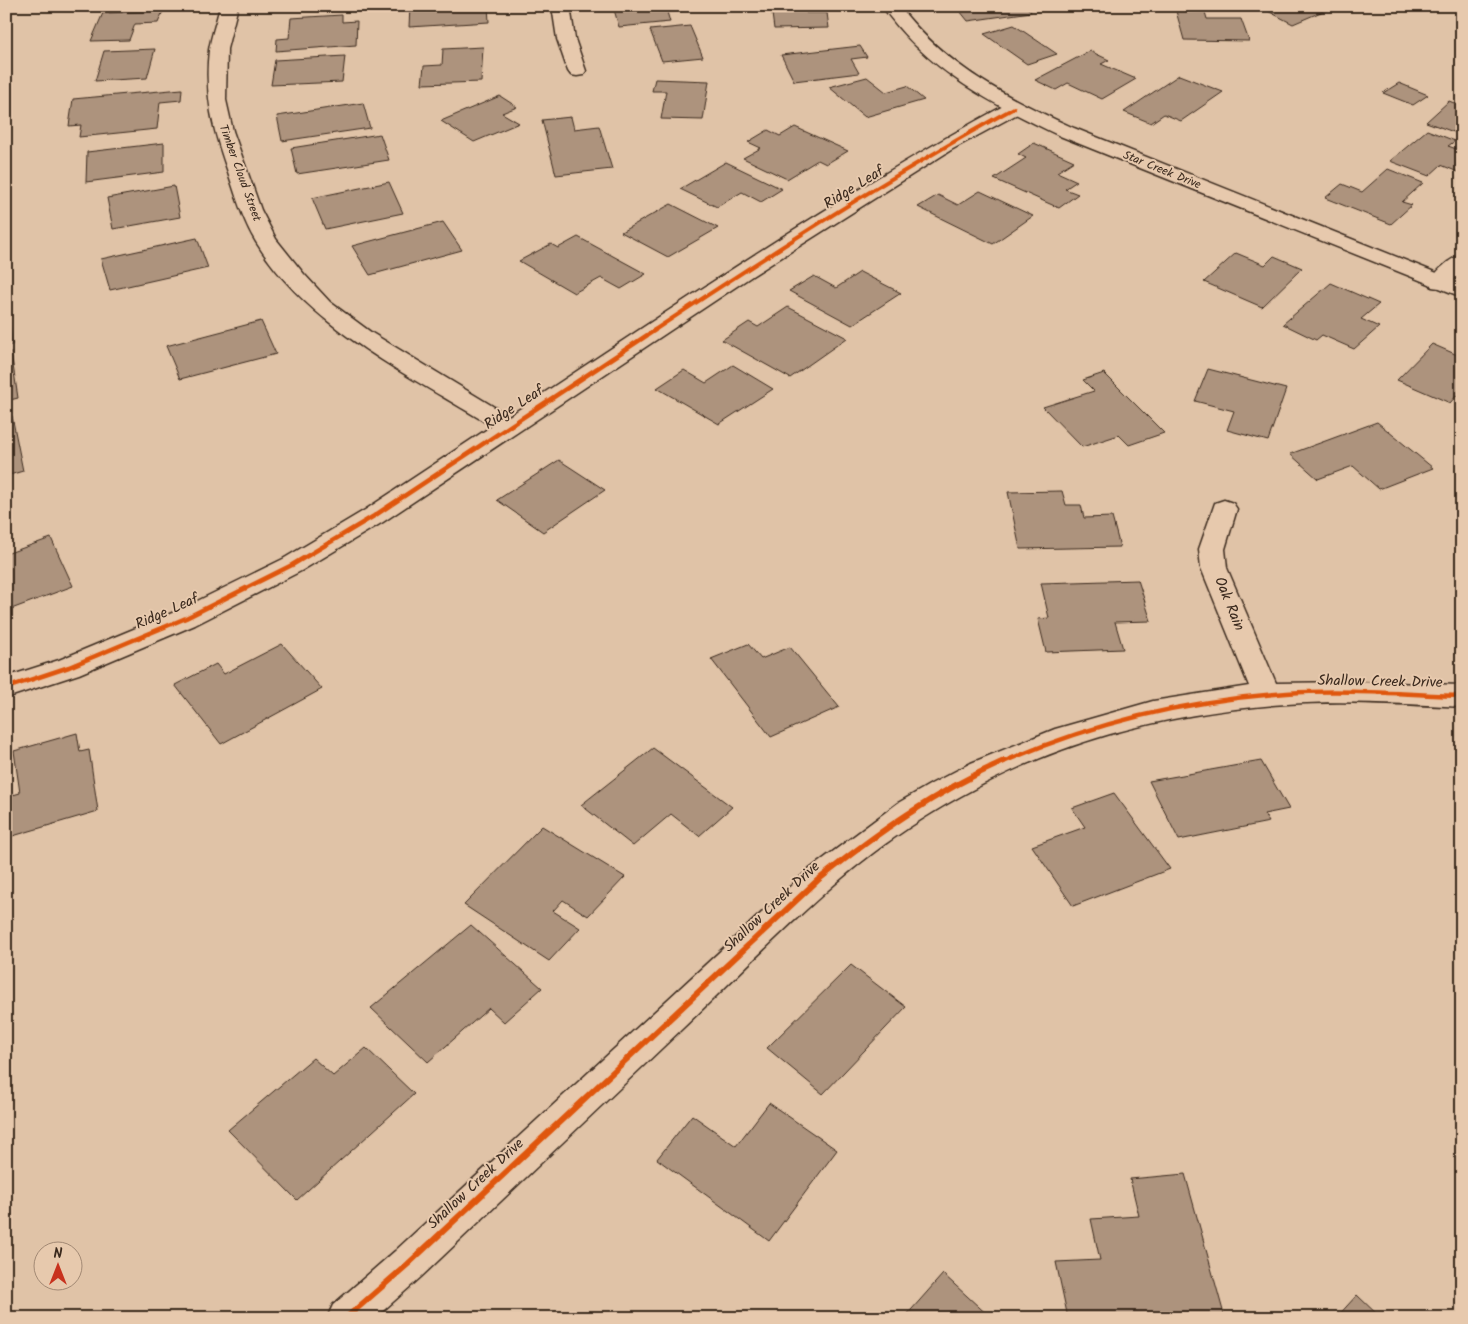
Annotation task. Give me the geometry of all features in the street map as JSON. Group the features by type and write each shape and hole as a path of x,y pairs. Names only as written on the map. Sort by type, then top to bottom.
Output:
{"street":[{"name":"Timber Cloud Street","path":"229,6 218,49 217,100 223,131 251,210 266,241 296,279 322,306 364,338 509,426"},
{"path":"561,6 566,39 577,71"},
{"name":"Star Creek Drive","path":"890,6 908,31 944,64 980,89 1014,108 1068,132 1462,291"},
{"name":"Ridge Leaf","path":"6,688 69,667 186,618 292,565 374,516 744,272 944,146 1014,108"},
{"path":"1440,282 1462,261"},
{"name":"Oak Rain","path":"1224,509 1212,549 1214,568 1267,696"},
{"name":"Shallow Creek Drive","path":"346,1318 408,1264 818,880 878,832 940,793 1006,760 1074,733 1145,714 1218,700 1286,694 1342,692 1462,696"}],"building":[{"path":"410,6 488,6 489,22 409,27"},
{"path":"613,6 681,6 683,11 667,12 670,22 619,27"},
{"path":"771,6 806,6 806,13 827,13 829,28 774,29"},
{"path":"956,6 1026,6 1031,12 968,21"},
{"path":"1335,6 1293,24 1260,7"},
{"path":"163,11 158,23 135,24 129,40 91,41 103,13"},
{"path":"1176,11 1205,12 1207,19 1241,19 1249,41 1184,40"},
{"path":"342,15 342,22 357,21 356,45 276,51 277,39 289,38 291,18"},
{"path":"1014,25 1057,54 1027,64 984,34"},
{"path":"690,26 703,57 662,61 650,30"},
{"path":"860,46 867,57 851,59 859,73 794,81 781,55"},
{"path":"483,47 481,82 422,84 424,66 442,65 443,49"},
{"path":"155,49 147,78 95,81 104,51"},
{"path":"1090,51 1109,60 1101,64 1136,79 1102,99 1068,83 1056,90 1035,80"},
{"path":"345,56 342,82 271,85 275,60"},
{"path":"1179,75 1223,92 1181,121 1164,114 1151,123 1124,112"},
{"path":"867,77 886,92 907,86 924,100 865,117 829,87"},
{"path":"655,79 709,81 703,120 661,119 666,91 652,91"},
{"path":"1399,83 1428,95 1413,105 1383,93"},
{"path":"182,89 181,100 160,102 157,129 79,137 81,125 69,126 73,99"},
{"path":"500,96 517,107 502,113 519,123 474,142 441,121"},
{"path":"1449,101 1462,106 1462,135 1426,122"},
{"path":"363,103 370,128 282,141 277,116"},
{"path":"571,117 574,129 599,126 612,169 556,175 542,120"},
{"path":"795,127 848,151 826,164 818,160 787,179 743,158 761,148 748,142 768,130 780,136"},
{"path":"1427,130 1455,141 1448,146 1462,151 1462,169 1458,172 1441,165 1429,176 1390,161"},
{"path":"380,134 389,160 297,174 291,148"},
{"path":"164,143 164,172 86,182 87,152"},
{"path":"1034,143 1074,161 1057,172 1077,181 1065,189 1078,194 1059,208 994,179 1026,158 1018,154"},
{"path":"726,162 782,189 761,202 742,192 717,207 680,189"},
{"path":"1388,169 1423,183 1402,202 1412,205 1391,224 1325,198 1342,184 1362,192"},
{"path":"389,182 403,213 325,229 312,198"},
{"path":"174,186 180,217 113,229 107,198"},
{"path":"980,191 1033,216 993,244 918,207 938,195 958,205"},
{"path":"671,204 718,228 668,257 621,232"},
{"path":"443,222 462,250 370,275 352,246"},
{"path":"578,237 646,274 621,289 601,278 574,293 519,261 551,244 558,248"},
{"path":"197,238 208,268 110,290 101,259"},
{"path":"1236,253 1265,265 1274,256 1302,268 1262,307 1204,282"},
{"path":"860,272 901,293 852,325 789,291 814,276 836,288"},
{"path":"1331,283 1379,304 1361,319 1379,327 1354,349 1322,335 1316,340 1283,324"},
{"path":"9,307 12,345 6,346 6,308"},
{"path":"788,307 847,338 790,378 722,340 749,322 758,327"},
{"path":"261,321 276,354 180,379 166,346"},
{"path":"1432,344 1462,357 1462,398 1457,395 1450,403 1397,380"},
{"path":"11,352 18,398 6,401 6,353"},
{"path":"733,365 773,389 719,424 657,388 684,370 706,383"},
{"path":"1208,369 1286,389 1268,441 1227,430 1234,411 1195,401"},
{"path":"1104,373 1164,433 1129,445 1119,435 1082,447 1043,407 1094,391 1083,380"},
{"path":"12,416 23,471 6,476 6,417"},
{"path":"1377,422 1433,468 1379,489 1353,466 1318,479 1290,454"},
{"path":"559,460 605,490 543,532 497,500"},
{"path":"1062,491 1066,505 1081,505 1084,518 1112,517 1120,547 1020,549 1008,492"},
{"path":"51,538 73,586 6,611 6,554"},
{"path":"1138,580 1151,621 1115,622 1123,649 1046,652 1038,619 1049,618 1041,583"},
{"path":"282,644 322,689 221,744 175,685 216,664 224,674"},
{"path":"748,644 761,659 790,647 839,707 771,737 711,659"},
{"path":"77,733 80,752 89,750 98,811 6,838 6,797 20,793 14,751"},
{"path":"653,748 732,807 699,836 671,814 633,846 581,805"},
{"path":"1261,761 1289,809 1264,814 1269,822 1179,840 1149,781"},
{"path":"1114,793 1170,869 1073,906 1032,846 1085,827 1072,808"},
{"path":"542,826 625,877 588,916 563,900 553,911 580,928 549,961 464,905"},
{"path":"471,925 542,988 504,1022 489,1008 428,1062 371,1008"},
{"path":"851,965 906,1007 823,1094 767,1048"},
{"path":"366,1048 414,1094 297,1200 228,1130 313,1058 333,1076"},
{"path":"769,1103 837,1150 769,1241 657,1159 692,1115 736,1146"},
{"path":"1185,1174 1225,1318 1068,1318 1056,1262 1100,1260 1091,1219 1139,1216 1130,1179"},
{"path":"943,1274 991,1318 904,1318"},
{"path":"1357,1295 1381,1318 1336,1318"}],"cycle path":[{"path":"6,688 69,667 186,618 292,565 374,516 744,271 944,146 1014,108"},
{"path":"346,1318 408,1264 818,880 893,822 941,792 981,771 1065,737 1109,723 1198,703 1243,697 1310,692 1462,696"}]}
